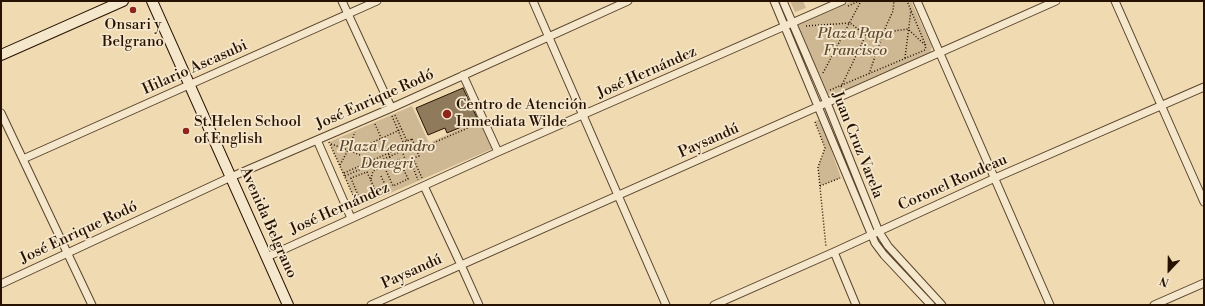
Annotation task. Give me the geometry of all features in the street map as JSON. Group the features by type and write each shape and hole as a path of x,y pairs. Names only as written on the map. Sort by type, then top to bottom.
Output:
{"street":[{"path":"1,55 123,1"},
{"name":"Avenida Belgrano","path":"152,1 288,305"},
{"path":"342,1 390,108"},
{"name":"Hilario Ascasubi","path":"23,159 377,1"},
{"path":"533,1 584,114 666,305"},
{"name":"José Enrique Rodó","path":"1,284 231,177 390,108 628,1"},
{"path":"774,1 818,107 875,233 880,250 931,305"},
{"name":"Juan Cruz Varela","path":"783,1 827,103 875,233 942,305"},
{"path":"917,1 1050,305"},
{"name":"Paysandú","path":"372,305 1056,1"},
{"path":"1115,1 1204,202"},
{"name":"José Hernández","path":"267,257 498,152 839,3"},
{"path":"464,75 498,152"},
{"name":"Coronel Rondeau","path":"714,305 831,254 995,178 1204,87"},
{"path":"1,113 92,305"},
{"path":"317,140 351,218"},
{"path":"424,186 478,305"},
{"path":"831,254 856,305"},
{"path":"1154,305 1204,282"}],"path":[{"path":"820,67 822,74 850,23 860,1 839,3"},
{"path":"869,74 883,33 893,11 894,1"},
{"path":"907,1 926,46"},
{"path":"905,58 911,9"},
{"path":"808,23 801,26 850,23 866,34 908,29"},
{"path":"908,29 930,49"},
{"path":"841,86 866,34"},
{"path":"826,90 832,90 925,50 926,46"},
{"path":"390,108 407,141"},
{"path":"390,108 398,131 404,142"},
{"path":"810,110 825,148 818,167 826,247 831,254"},
{"path":"371,116 392,162"},
{"path":"340,165 348,150 359,121"},
{"path":"416,150 484,121"},
{"path":"371,143 402,129"},
{"path":"326,136 362,214"},
{"path":"400,162 419,156 412,139 399,144 405,160"},
{"path":"317,140 348,150 377,162"},
{"path":"343,173 400,148"},
{"path":"345,176 402,151"},
{"path":"413,158 424,186"},
{"path":"371,180 373,171 399,159 408,179 393,186 384,166"},
{"path":"410,160 424,186"},
{"path":"357,171 359,175"},
{"path":"367,172 371,180 377,194 360,200 351,178 367,172"},
{"path":"381,176 392,200"},
{"path":"820,186 841,178"}],"green space":[{"path":"790,1 803,1 806,8 795,12"},
{"name":"Plaza Papa Francisco","path":"852,1 911,1 932,47 930,53 832,96 826,94 796,25"},
{"name":"Plaza Leandro Denegri","path":"412,106 429,143 479,120 492,149 358,207 329,142"},
{"path":"815,121 821,121 841,178 820,186 818,167 825,148"}],"building":[{"name":"Centro de Atención Inmediata Wilde","path":"463,88 478,120 447,133 445,128 428,135 416,108"}],"place":[{"name":"Onsari y Belgrano","path":"133,10"},
{"name":"Centro de Atención Inmediata Wilde","path":"447,114"},
{"name":"St.Helen School of English","path":"186,131"}]}
